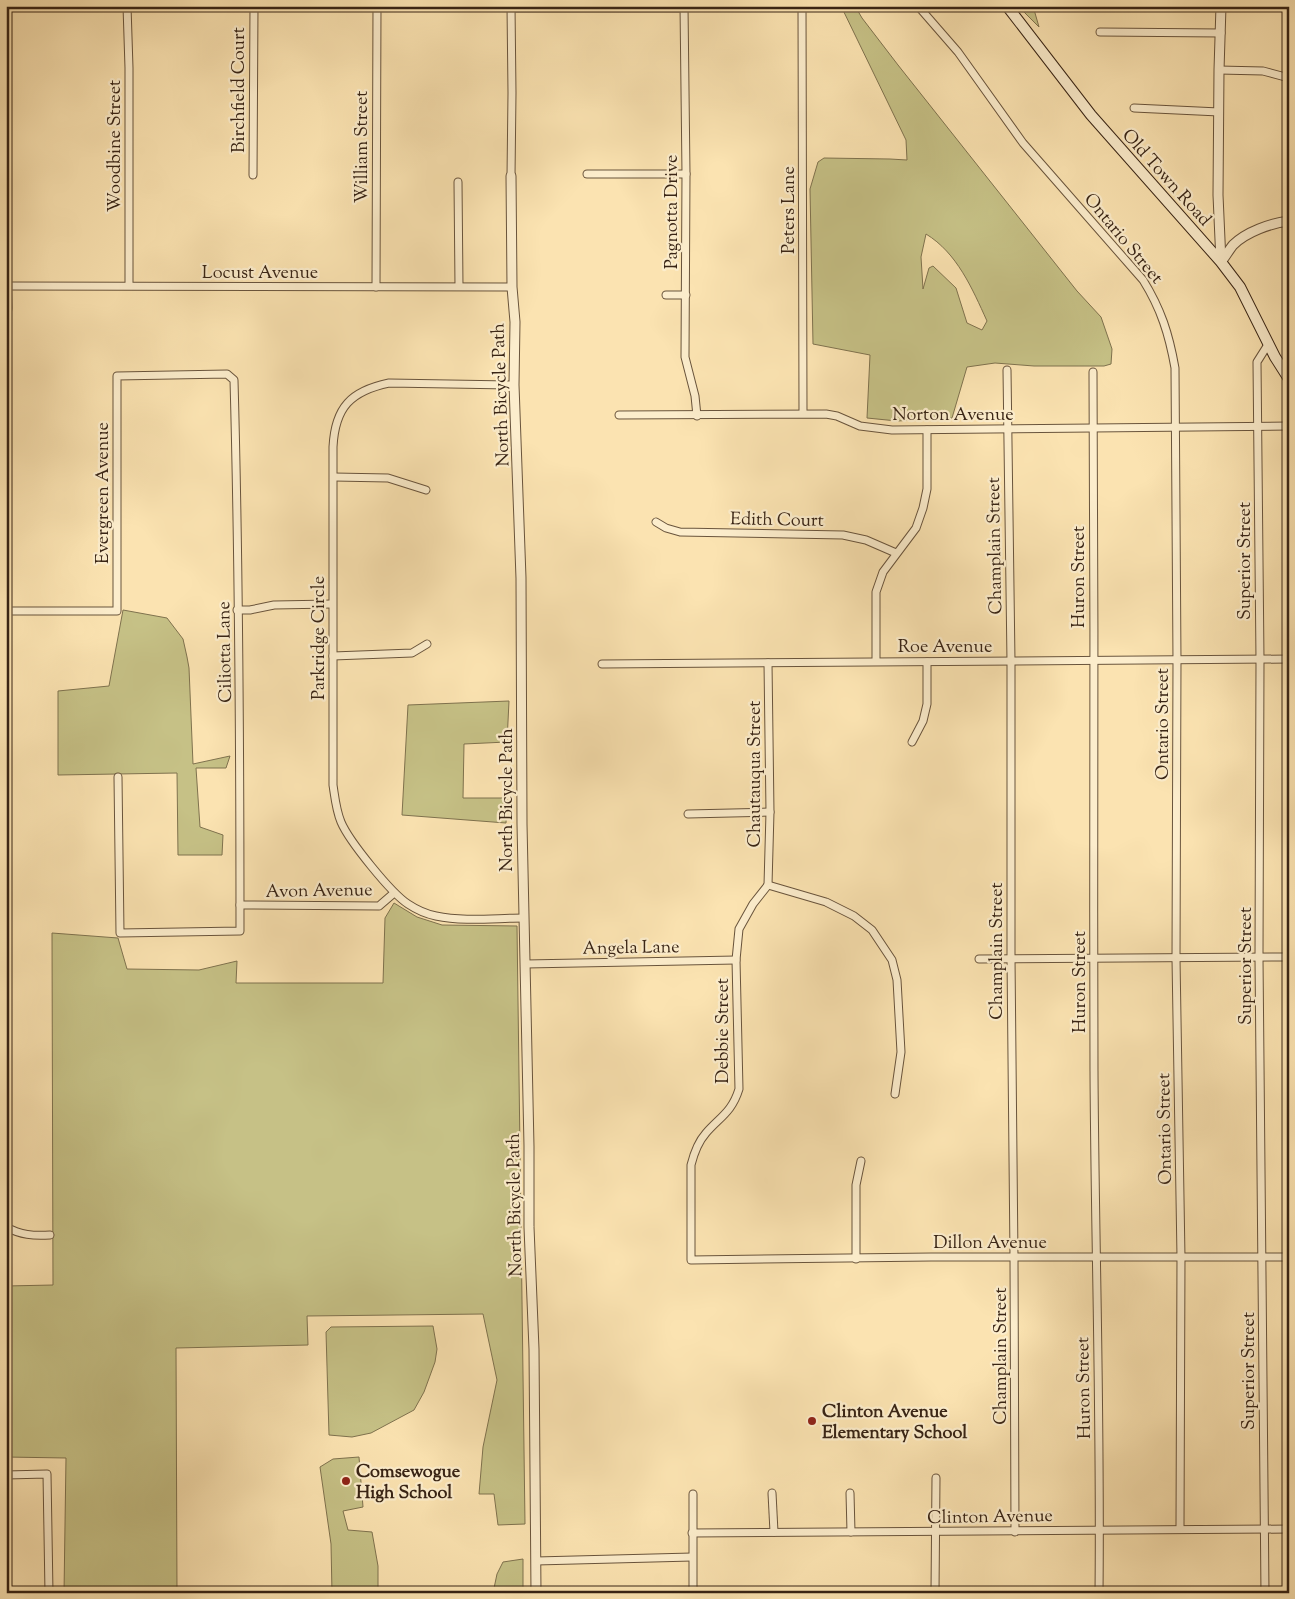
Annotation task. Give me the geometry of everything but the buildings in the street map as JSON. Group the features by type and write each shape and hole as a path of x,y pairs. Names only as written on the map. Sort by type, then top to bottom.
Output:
{"main road":[{"name":"Old Town Road","path":"1007,6 1091,116 1222,262 1240,287 1289,378"}],"street":[{"name":"Woodbine Street","path":"126,6 129,68 129,285"},
{"name":"Birchfield Court","path":"253,175 254,6"},
{"name":"William Street","path":"376,287 377,6"},
{"name":"Peters Lane","path":"802,6 803,414"},
{"name":"Ontario Street","path":"918,6 958,52 1023,143 1143,280 1157,302 1167,329 1175,368 1177,660 1176,959 1181,1257 1180,1529"},
{"path":"1221,6 1218,70 1218,195 1222,262"},
{"path":"511,7 684,7"},
{"name":"North Bicycle Path","path":"511,7 512,287 515,322 514,385 520,522 524,918 529,1227 534,1349 536,1593"},
{"name":"Pagnotta Drive","path":"684,7 686,174 685,357 695,396 697,416"},
{"path":"1100,32 1221,33"},
{"path":"1218,70 1262,71 1289,78"},
{"path":"1134,108 1219,112"},
{"path":"590,174 686,174"},
{"path":"458,182 459,286"},
{"path":"1222,262 1234,244 1250,234 1263,228 1289,221"},
{"path":"6,248 8,286 6,322"},
{"name":"Locust Avenue","path":"8,286 512,287"},
{"path":"666,295 686,295"},
{"name":"Superior Street","path":"1265,1593 1259,958 1260,660 1257,362 1269,343"},
{"name":"Champlain Street","path":"1007,370 1011,661 1015,1532"},
{"name":"Huron Street","path":"1093,372 1094,958 1099,1593"},
{"name":"Evergreen Avenue","path":"6,611 117,611 117,376 228,374"},
{"name":"Ciliotta Lane","path":"118,777 120,933 240,931 238,534 234,380 228,374"},
{"name":"Parkridge Circle","path":"514,385 390,383 372,386 360,392 342,409 336,421 333,447 333,785 336,805 348,835 394,893 407,904 420,912 452,918 524,918"},
{"name":"Norton Avenue","path":"619,415 803,414 838,416 860,426 892,430 1259,428 1289,426"},
{"path":"876,661 876,592 883,572 916,528 923,508 926,489 927,430"},
{"path":"334,477 388,478 426,490"},
{"name":"Edith Court","path":"656,522 666,528 680,532 843,535 866,540 896,553"},
{"path":"237,610 250,610 274,605 332,604"},
{"path":"333,656 412,654 427,644"},
{"name":"Roe Avenue","path":"602,664 1289,659"},
{"path":"912,742 923,721 927,704 928,662"},
{"name":"Chautauqua Street","path":"768,663 770,812 768,885"},
{"path":"688,814 770,812"},
{"path":"768,885 826,902 854,916 872,930 892,960 897,980 901,1052 895,1094"},
{"name":"Debbie Street","path":"691,1260 691,1165 699,1141 729,1111 739,1089 736,960 739,929 768,885"},
{"name":"Avon Avenue","path":"240,906 379,906 394,893"},
{"path":"978,959 1289,957"},
{"name":"Angela Lane","path":"526,964 736,960"},
{"path":"856,1259 856,1185 861,1161"},
{"path":"6,1227 32,1236 50,1235"},
{"name":"Dillon Avenue","path":"691,1260 1289,1256"},
{"path":"6,1475 47,1474 49,1593"},
{"path":"935,1593 934,1532 936,1478"},
{"path":"850,1492 851,1532"},
{"path":"772,1493 774,1532"},
{"path":"693,1494 693,1593"},
{"name":"Clinton Avenue","path":"692,1533 1289,1529"},
{"path":"536,1561 692,1557"}],"shaded area":[{"path":"841,6 855,6 898,65 1077,291 1101,317 1112,349 1111,364 1104,366 1034,366 995,363 967,367 952,418 897,421 867,418 870,355 813,344 810,189 818,162 824,158 907,160 906,140","holes":["926,234 937,242 963,272 987,321 982,330 967,323 956,288 933,266 929,268 923,289 921,257"]},
{"path":"1018,6 1033,6 1039,27"},
{"path":"123,610 167,618 183,639 189,668 193,764 230,756 226,768 196,768 200,827 223,835 222,855 178,855 177,773 58,775 58,691 109,686"},
{"path":"509,701 507,742 464,744 463,798 507,798 506,823 402,815 408,705"},
{"path":"394,903 417,917 442,925 517,926 525,1524 498,1525 494,1494 479,1494 483,1447 497,1380 483,1314 307,1316 308,1345 176,1348 177,1593 64,1593 66,1458 6,1457 6,1286 53,1285 52,933 118,938 127,969 199,970 237,961 236,983 383,983 385,918"},
{"path":"433,1326 437,1349 435,1362 424,1392 414,1410 371,1433 352,1437 329,1435 326,1332 331,1327"},
{"path":"359,1457 363,1507 343,1511 348,1530 372,1532 378,1566 378,1593 332,1593 331,1544 320,1467 333,1459"},
{"path":"523,1559 523,1593 493,1593 497,1574 503,1562"}],"place":[{"name":"Clinton Avenue Elementary School","path":"812,1421"},
{"name":"Comsewogue High School","path":"346,1481"}]}
